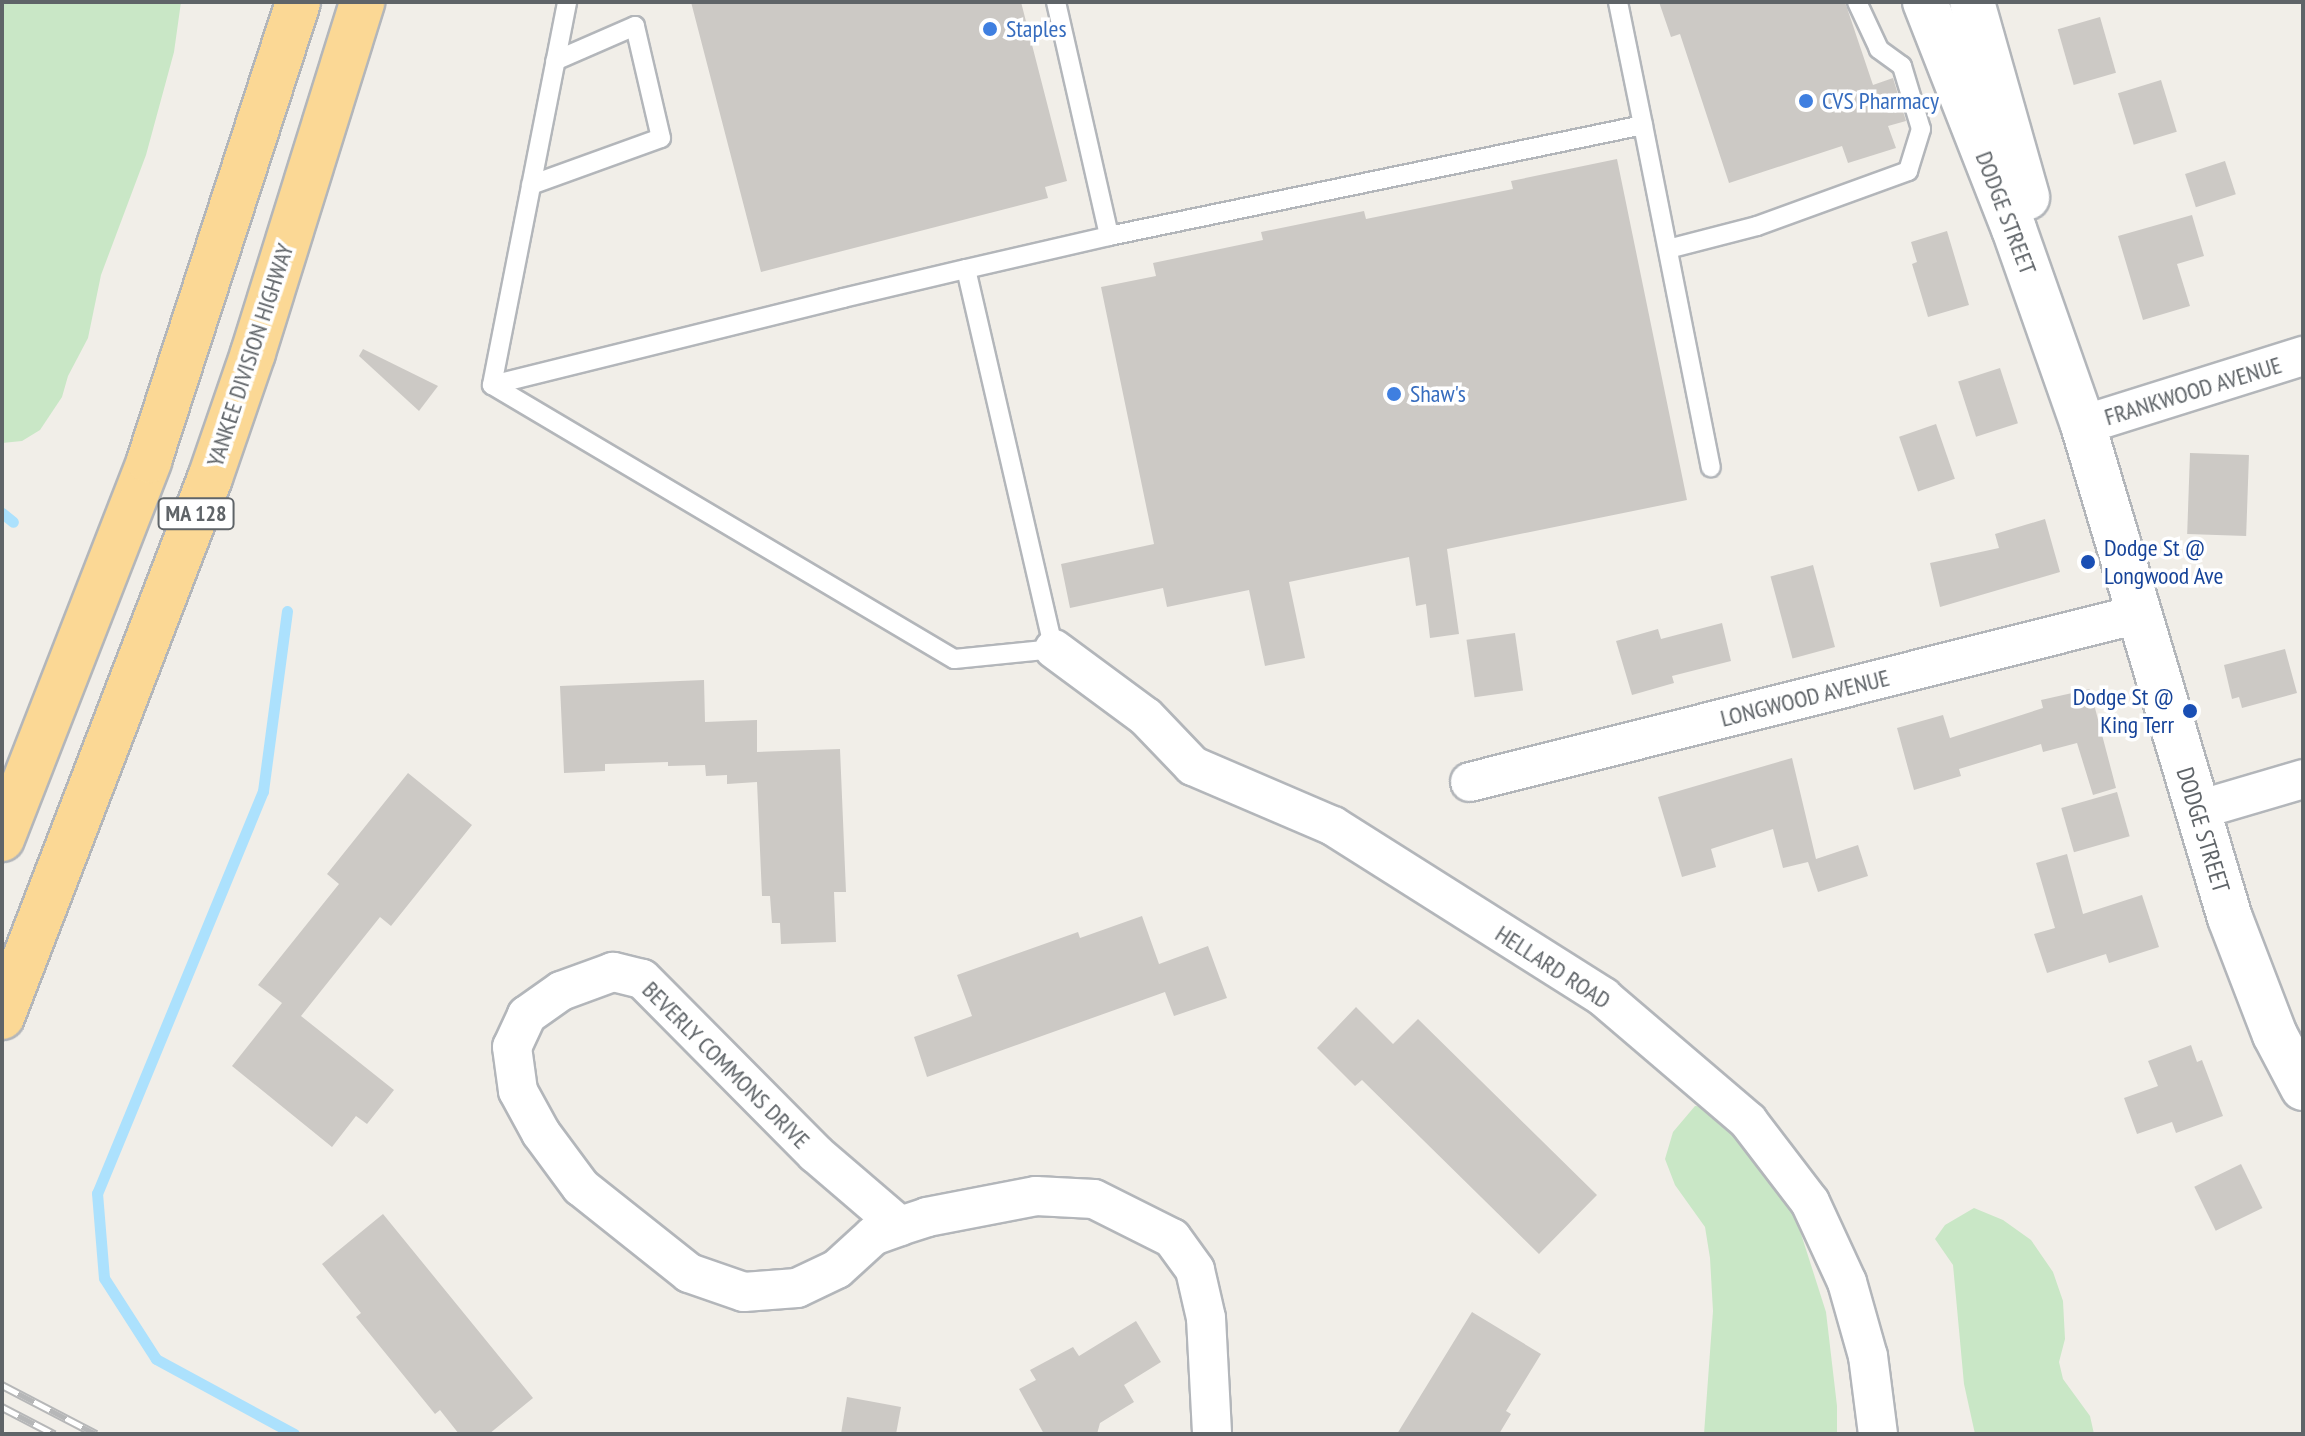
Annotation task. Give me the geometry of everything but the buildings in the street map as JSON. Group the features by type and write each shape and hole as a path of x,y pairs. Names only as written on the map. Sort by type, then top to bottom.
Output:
{"highway":[{"name":"MA 128","path":"2,839 149,461 298,2"},
{"name":"YANKEE DIVISION HIGHWAY","path":"2,1017 210,478 253,353 362,2"}],"main road":[{"name":"DODGE STREET","path":"1925,2 2014,229 2083,425"},
{"name":"DODGE STREET","path":"1972,2 2023,179 2083,425 2230,918 2275,1035 2303,1088"}],"street":[{"name":"FRANKWOOD AVENUE","path":"2083,425 2303,356"},
{"name":"LONGWOOD AVENUE","path":"1470,782 2139,614"},
{"name":"HELLARD ROAD","path":"1054,649 1146,717 1193,766 1333,826 1603,997 1748,1121 1810,1202 1847,1282 1868,1356 1878,1434"},
{"path":"2198,810 2303,779"},
{"name":"BEVERLY COMMONS DRIVE","path":"900,1226 816,1154 642,979 613,972 561,991 527,1015 512,1047 518,1091 541,1133 581,1187 689,1273 744,1292 797,1288 837,1269 873,1236 927,1217 1036,1196 1094,1199 1172,1238 1195,1270 1206,1318 1212,1434"}],"lane":[{"path":"492,385 567,2"},
{"path":"1056,2 1109,236"},
{"path":"1618,2 1711,467"},
{"path":"1668,249 1757,226 1908,171 1921,129 1902,66 1879,49 1857,2"},
{"path":"531,185 661,138 635,26 555,61"},
{"path":"492,385 1109,236 1643,125"},
{"path":"492,385 954,659 1054,649 966,269"}],"green space":[{"path":"2,2 181,2 174,52 146,155 101,275 88,338 68,376 62,397 40,430 22,441 2,443"},
{"path":"1695,1106 1716,1107 1755,1146 1795,1215 1826,1312 1837,1406 1837,1434 1704,1434 1713,1311 1710,1258 1705,1227 1675,1185 1665,1159 1673,1132"},
{"path":"1974,1208 2003,1220 2031,1240 2053,1272 2063,1301 2065,1339 2059,1362 2063,1379 2090,1416 2094,1434 1975,1434 1964,1384 1953,1265 1935,1239 1945,1225"}],"waterway":[{"path":"2,513 13,522"},
{"path":"287,611 263,791 97,1193 104,1278 156,1359 294,1434"}],"railway":[{"path":"2,1385 96,1434"},
{"path":"2,1407 54,1434"}],"place":[{"name":"Staples","path":"990,29"},
{"name":"CVS Pharmacy","path":"1806,101"},
{"name":"Shaw's","path":"1394,394"},
{"name":"Dodge St @ Longwood Ave","path":"2088,562"},
{"name":"Dodge St @ King Terr","path":"2190,711"}]}
